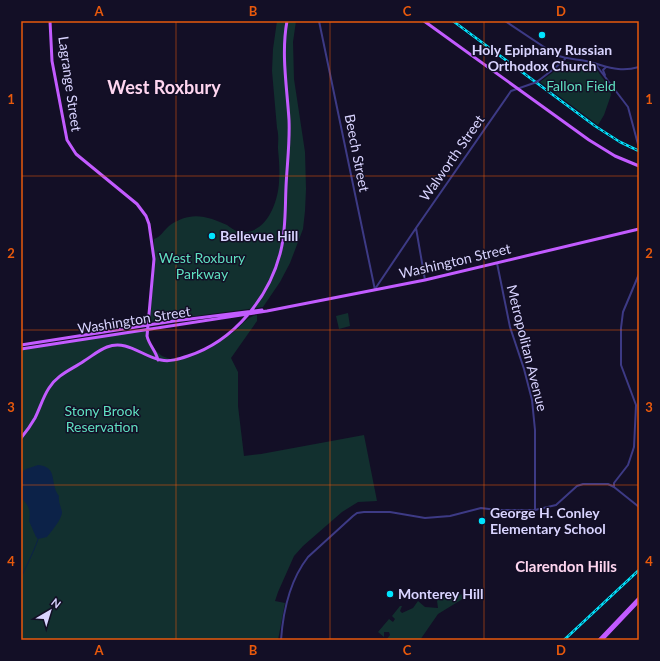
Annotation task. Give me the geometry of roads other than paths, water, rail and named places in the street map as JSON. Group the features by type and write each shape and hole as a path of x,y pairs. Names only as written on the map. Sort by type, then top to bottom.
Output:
{"main road":[{"name":"Lagrange Street","path":"50,21 51,55 66,140 76,154 141,208 148,224 154,259 147,327"},
{"path":"21,438 31,425 45,394 54,380 67,370 103,349 114,345 124,345 150,358 158,360 173,360 201,351 220,341 232,331 250,313 263,293 275,269 285,231 290,137 284,54 287,21"},
{"path":"424,21 593,143 618,157 639,166"},
{"name":"Washington Street","path":"21,345 274,310 425,280 639,229"},
{"name":"Washington Street","path":"21,348 147,327 250,313"},
{"path":"232,331 240,322 240,318 236,316"},
{"path":"147,327 148,341 158,360"},
{"path":"600,640 639,598"},
{"path":"615,624 639,601"}],"street":[{"name":"Beech Street","path":"319,21 375,290"},
{"path":"505,21 556,55 607,67 630,70 639,67"},
{"name":"Walworth Street","path":"375,290 511,91 538,81 565,58"},
{"path":"595,64 628,107 639,148"},
{"path":"599,65 606,78"},
{"path":"604,75 603,70 607,67"},
{"path":"416,228 425,280"},
{"name":"Metropolitan Avenue","path":"497,263 510,327 524,369 533,409 535,430 535,510"},
{"path":"614,487 614,483 628,464 634,447 636,405 621,365 621,328 623,312 639,274"},
{"path":"281,640 285,614 292,587 303,563 357,513 377,511 425,518 450,516 481,508 497,510 535,510 556,505 574,488 581,485 605,484 614,487 639,507"}],"water":[{"path":"38,465 45,466 49,469 53,476 54,486 59,496 62,515 54,529 47,537 38,539 29,521 29,508 21,498 21,473 26,469"}],"waterway":[{"path":"21,577 38,539"}],"railway":[{"path":"453,21 595,126 620,142 639,151"},
{"path":"564,640 639,570"}],"place":[{"name":"Holy Epiphany Russian Orthodox Church","path":"542,35"},
{"name":"Bellevue Hill","path":"212,236"},
{"name":"George H. Conley Elementary School","path":"482,521"},
{"name":"Monterey Hill","path":"390,594"}],"district":[{"name":"West Roxbury","path":"164,88"},
{"name":"Clarendon Hills","path":"566,567"}],"park label":[{"name":"Fallon Field","path":"581,86"},
{"name":"West Roxbury Parkway","path":"202,266"},
{"name":"Stony Brook Reservation","path":"102,420"}]}
